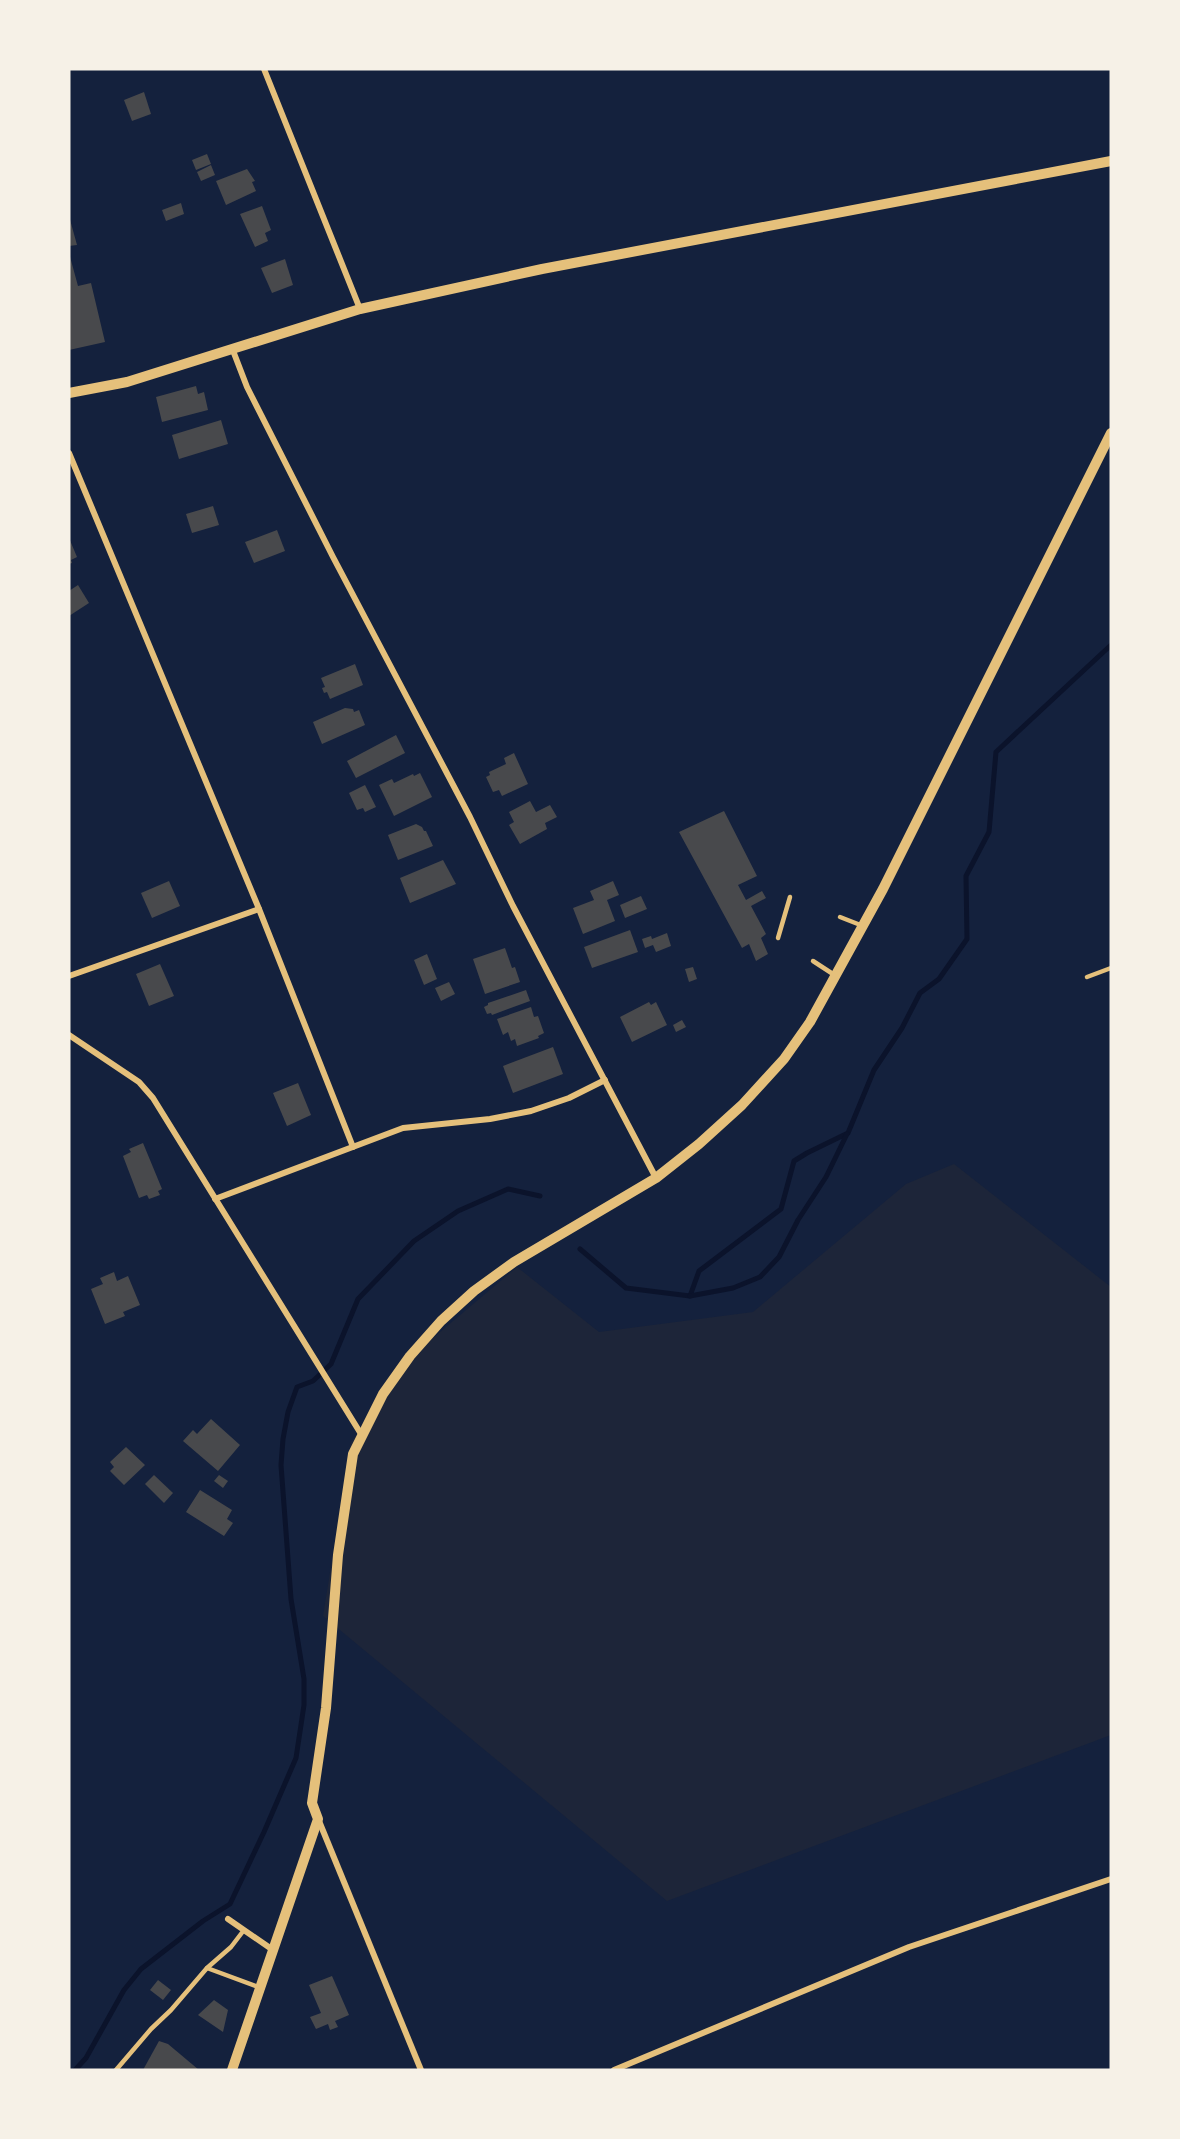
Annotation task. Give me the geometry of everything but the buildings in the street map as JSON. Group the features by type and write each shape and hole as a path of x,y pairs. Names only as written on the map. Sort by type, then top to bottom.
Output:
{"street":[{"path":"264,69 360,309"},
{"path":"69,393 127,382 360,309 542,268 1111,162"},
{"path":"232,348 247,387 333,556 465,806 513,906 656,1178"},
{"path":"421,2070 312,1803 326,1708 338,1555 353,1454 361,1434 383,1394 410,1356 441,1321 474,1291 514,1262 656,1178 699,1144 742,1105 783,1059 810,1022 863,926 1111,434"},
{"path":"69,453 259,909 353,1147"},
{"path":"69,976 259,909"},
{"path":"69,1035 139,1082 153,1098 361,1434"},
{"path":"215,1198 403,1128 490,1119 531,1111 569,1098 605,1080"},
{"path":"232,2070 318,1819"},
{"path":"614,2070 909,1947 1111,1879"},
{"path":"228,1919 273,1950"}],"lane":[{"path":"778,938 790,897"},
{"path":"840,917 863,926"},
{"path":"813,961 836,976"},
{"path":"1087,977 1111,968"},
{"path":"116,2070 207,1968 231,1947 244,1930"},
{"path":"207,1968 261,1988"}],"shaded area":[{"path":"954,1164 1111,1287 1111,1735 667,1901 323,1616 351,1442 421,1348 517,1267 599,1332 753,1312 906,1184"}],"waterway":[{"path":"580,1249 626,1288 690,1296 699,1271 781,1209 794,1161 848,1133 874,1070 902,1028 920,993 939,979 967,939 966,876 989,832 996,752 1111,645"},
{"path":"690,1296 733,1288 760,1277 779,1257 798,1220 826,1177 847,1134"},
{"path":"75,2070 86,2058 124,1990 141,1969 203,1921 230,1904 296,1758 304,1705 304,1679 291,1599 281,1465 288,1412 297,1387 313,1381 331,1364 358,1299 414,1241 458,1211 508,1189 540,1196"}]}
